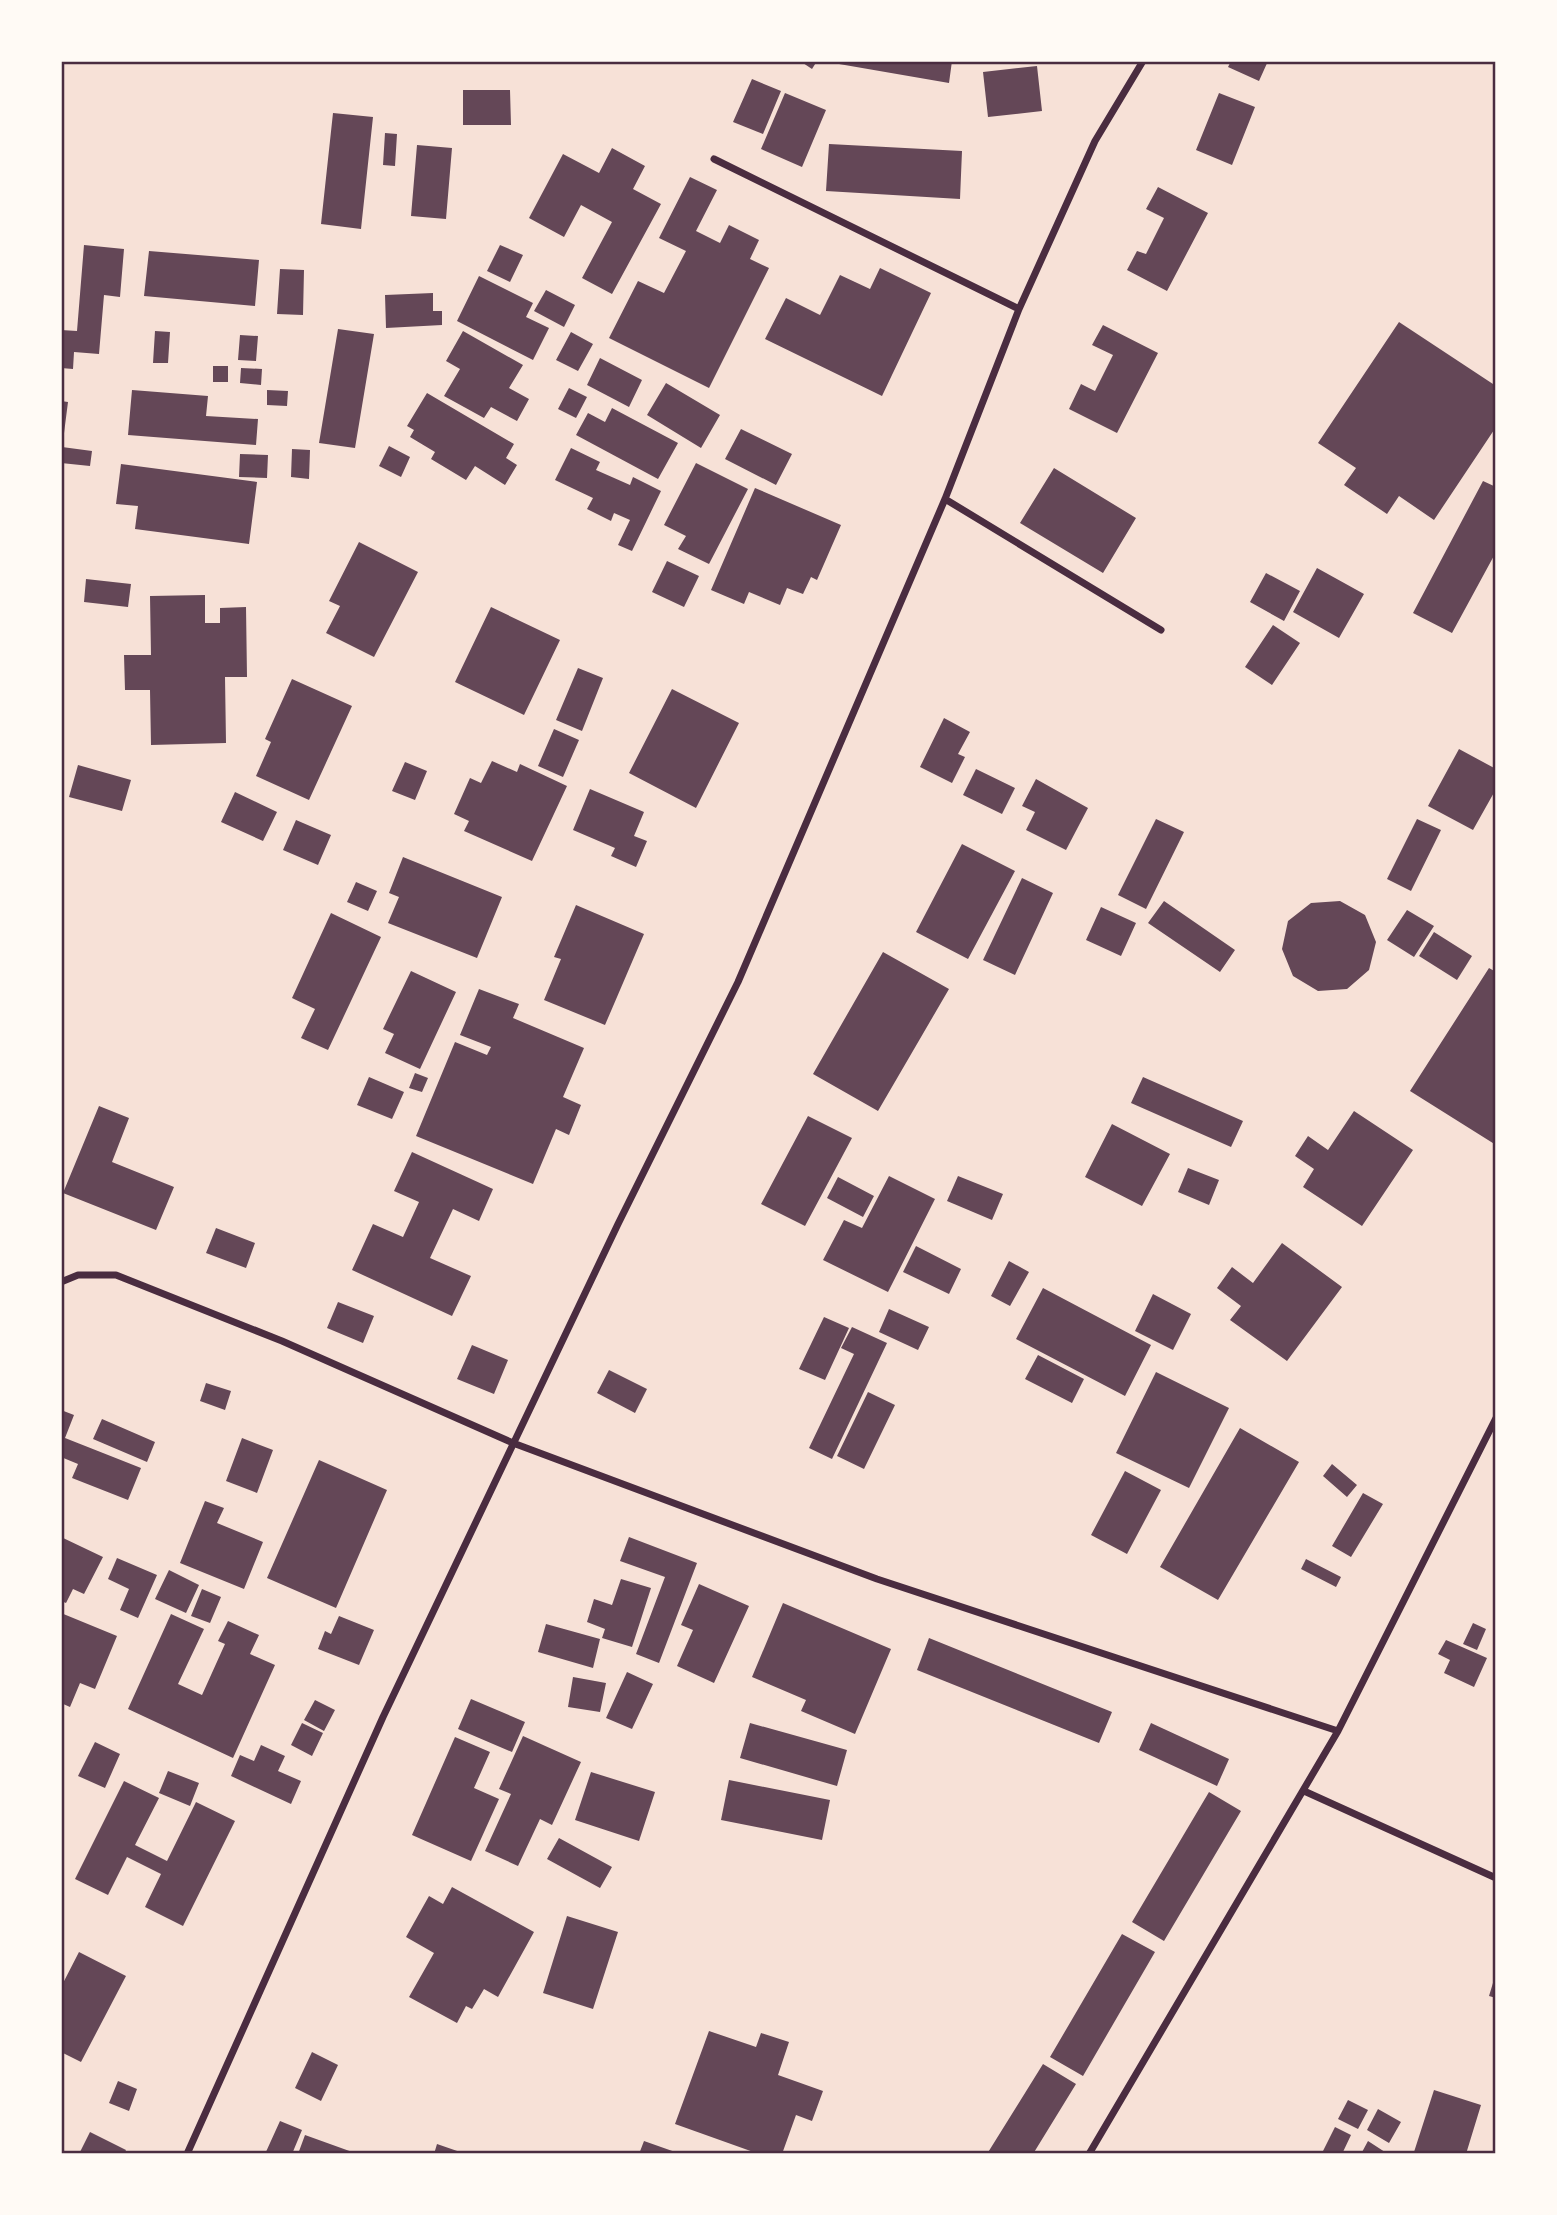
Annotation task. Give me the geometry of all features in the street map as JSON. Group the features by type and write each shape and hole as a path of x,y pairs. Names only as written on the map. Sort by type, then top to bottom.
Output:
{"street":[{"path":"187,2154 383,1717 513,1443 738,982 945,499 1019,309 1096,141 1143,61"},
{"path":"714,159 1019,309"},
{"path":"945,499 1161,630"},
{"path":"61,1282 78,1275 116,1275 282,1341 513,1443 877,1579 1338,1731"},
{"path":"1088,2154 1338,1731 1496,1418"},
{"path":"1304,1791 1496,1878"}],"building":[{"path":"800,61 817,61 812,69"},
{"path":"839,61 952,61 949,83 839,64"},
{"path":"1231,61 1268,61 1259,81 1228,67"},
{"path":"1037,66 1042,111 988,117 983,72"},
{"path":"752,79 781,91 763,134 733,122"},
{"path":"463,90 510,90 511,125 463,125"},
{"path":"785,93 826,110 802,167 761,149"},
{"path":"1219,93 1255,107 1232,165 1196,150"},
{"path":"333,113 373,117 361,229 321,224"},
{"path":"385,133 397,134 395,166 383,165"},
{"path":"829,144 962,151 960,199 826,191"},
{"path":"417,145 452,148 446,219 411,216"},
{"path":"612,148 645,166 633,189 661,204 612,294 582,278 612,222 581,205 564,237 529,218 563,154 599,173"},
{"path":"690,177 717,190 696,231 720,243 729,225 759,240 750,259 769,268 709,388 609,338 638,281 664,293 686,251 659,238"},
{"path":"1158,187 1208,213 1167,291 1127,270 1137,251 1146,254 1164,218 1146,209"},
{"path":"84,245 124,249 120,297 104,295 99,354 74,352 73,369 61,368 61,330 77,331"},
{"path":"500,245 523,255 510,282 487,271"},
{"path":"149,251 259,260 255,306 144,296"},
{"path":"880,268 931,293 882,396 765,339 786,298 820,315 840,275 870,289"},
{"path":"280,269 304,270 303,315 277,314"},
{"path":"479,276 533,303 526,317 549,328 533,360 457,321"},
{"path":"546,290 575,305 564,327 534,311"},
{"path":"433,293 433,311 442,311 442,325 386,328 385,295"},
{"path":"1399,322 1496,386 1496,427 1434,520 1399,496 1387,514 1344,485 1356,468 1318,443"},
{"path":"1103,325 1158,353 1117,433 1069,409 1081,384 1095,391 1113,355 1092,345"},
{"path":"338,329 374,334 355,448 319,443"},
{"path":"155,331 170,332 168,363 153,363"},
{"path":"463,331 523,365 509,388 529,399 517,421 491,407 484,418 444,396 460,369 446,361"},
{"path":"571,332 593,344 578,371 556,360"},
{"path":"240,335 258,336 256,361 238,360"},
{"path":"600,358 642,380 629,407 587,385"},
{"path":"213,366 228,366 228,382 213,382"},
{"path":"241,368 262,369 261,385 240,383"},
{"path":"666,383 720,415 701,448 647,415"},
{"path":"569,388 587,397 576,418 558,409"},
{"path":"132,390 208,396 206,416 258,419 256,445 128,435"},
{"path":"267,390 288,391 287,406 267,405"},
{"path":"427,393 514,444 506,458 517,465 505,485 475,466 466,480 431,459 435,452 410,437 414,430 407,426"},
{"path":"61,401 68,402 63,441 61,441"},
{"path":"612,408 678,443 658,479 576,435 588,413 605,422"},
{"path":"741,429 792,454 776,485 725,459"},
{"path":"389,446 410,457 401,477 379,466"},
{"path":"62,447 92,451 90,466 61,463"},
{"path":"571,448 600,462 596,470 630,485 633,477 661,491 632,551 618,545 630,520 614,513 611,521 587,509 593,498 555,480"},
{"path":"292,449 310,450 309,479 291,477"},
{"path":"240,454 268,455 267,478 239,477"},
{"path":"696,463 748,489 709,564 678,549 686,536 664,525"},
{"path":"121,464 257,482 249,544 135,529 138,506 116,504"},
{"path":"1054,468 1136,518 1103,573 1020,523"},
{"path":"1483,481 1496,487 1496,552 1452,633 1413,613"},
{"path":"755,488 841,525 817,580 811,577 803,594 787,588 780,605 749,592 744,604 711,590"},
{"path":"359,542 418,572 374,657 326,633 340,606 329,601"},
{"path":"667,561 699,576 684,607 652,592"},
{"path":"1317,568 1364,594 1339,638 1293,612"},
{"path":"1266,573 1300,591 1284,621 1250,602"},
{"path":"86,579 131,584 128,607 84,602"},
{"path":"205,595 205,623 220,623 220,608 246,607 247,677 225,677 226,743 151,745 150,690 125,690 124,655 151,655 150,596"},
{"path":"491,607 560,640 524,715 455,682"},
{"path":"1273,625 1300,643 1272,685 1245,667"},
{"path":"578,668 603,678 582,731 556,720"},
{"path":"292,679 352,706 309,800 256,776 271,742 265,739"},
{"path":"672,689 739,723 696,808 629,773"},
{"path":"944,718 970,732 958,754 965,757 952,783 920,767"},
{"path":"554,729 579,740 563,777 538,766"},
{"path":"1459,749 1496,769 1496,789 1473,830 1428,806"},
{"path":"492,761 517,772 520,764 567,786 532,861 464,831 469,821 454,814 470,778 481,783"},
{"path":"405,762 427,771 415,800 392,791"},
{"path":"78,765 131,780 122,811 69,797"},
{"path":"976,769 1015,788 1002,814 963,795"},
{"path":"1036,779 1088,808 1066,850 1026,830 1035,812 1022,806"},
{"path":"590,789 644,812 634,836 647,841 636,867 611,856 615,848 573,830"},
{"path":"235,792 277,812 263,841 221,822"},
{"path":"1156,819 1184,832 1146,909 1118,895"},
{"path":"1417,819 1441,830 1411,891 1387,879"},
{"path":"296,820 331,835 318,865 283,850"},
{"path":"962,844 1015,871 968,959 916,932"},
{"path":"403,857 502,897 477,958 388,923 399,897 389,893"},
{"path":"1022,878 1053,893 1015,975 983,960"},
{"path":"356,882 377,891 368,911 347,902"},
{"path":"1164,901 1235,950 1220,972 1148,923"},
{"path":"1340,901 1365,915 1376,942 1369,970 1347,989 1318,991 1293,976 1282,949 1288,921 1311,903"},
{"path":"576,905 644,934 605,1025 544,1000 561,959 554,957"},
{"path":"1101,907 1136,923 1121,956 1086,940"},
{"path":"1407,910 1434,926 1414,957 1387,940"},
{"path":"331,913 381,937 328,1050 301,1038 315,1009 292,998"},
{"path":"1434,932 1472,956 1457,980 1419,956"},
{"path":"883,952 949,989 878,1111 813,1074"},
{"path":"1489,968 1496,972 1496,1145 1410,1091"},
{"path":"411,971 456,992 420,1069 385,1053 394,1034 383,1029"},
{"path":"479,989 519,1004 513,1018 584,1048 563,1097 581,1105 569,1135 556,1129 533,1184 416,1136 455,1042 487,1055 491,1047 460,1035"},
{"path":"415,1073 428,1078 422,1092 409,1088"},
{"path":"369,1077 404,1092 392,1119 357,1105"},
{"path":"1143,1077 1243,1121 1231,1147 1131,1103"},
{"path":"99,1106 129,1118 112,1162 174,1187 156,1230 63,1193"},
{"path":"1354,1111 1413,1150 1362,1226 1303,1187 1314,1169 1295,1156 1308,1136 1328,1150"},
{"path":"808,1116 852,1138 805,1226 761,1204"},
{"path":"1112,1124 1170,1154 1142,1206 1085,1177"},
{"path":"412,1152 493,1189 479,1221 453,1209 430,1258 471,1276 452,1316 352,1270 373,1224 403,1237 419,1202 394,1191"},
{"path":"1188,1168 1219,1180 1209,1205 1178,1192"},
{"path":"889,1176 935,1199 888,1292 823,1260 844,1220 862,1228"},
{"path":"958,1176 1003,1194 992,1220 947,1201"},
{"path":"838,1177 874,1196 863,1217 827,1198"},
{"path":"216,1228 255,1243 246,1268 206,1253"},
{"path":"1282,1243 1342,1287 1287,1361 1230,1320 1241,1306 1217,1288 1232,1267 1253,1283"},
{"path":"916,1246 961,1269 949,1294 903,1272"},
{"path":"1009,1261 1029,1272 1010,1306 991,1296"},
{"path":"1043,1288 1151,1345 1125,1396 1016,1339"},
{"path":"1153,1294 1191,1314 1173,1350 1135,1331"},
{"path":"338,1302 374,1316 363,1343 327,1328"},
{"path":"889,1309 929,1327 918,1350 879,1332"},
{"path":"824,1317 849,1328 825,1380 799,1369"},
{"path":"852,1327 887,1343 832,1459 809,1448 854,1354 841,1348"},
{"path":"472,1345 508,1360 494,1394 457,1379"},
{"path":"1038,1355 1084,1379 1072,1403 1025,1379"},
{"path":"609,1370 647,1389 635,1413 597,1393"},
{"path":"1156,1372 1229,1408 1189,1488 1116,1453"},
{"path":"206,1383 231,1391 225,1410 200,1401"},
{"path":"868,1392 895,1405 864,1469 837,1456"},
{"path":"61,1410 74,1415 65,1438 141,1468 128,1500 72,1478 78,1464 61,1457"},
{"path":"102,1419 155,1442 147,1462 93,1439"},
{"path":"1240,1428 1299,1462 1218,1600 1160,1567"},
{"path":"242,1438 273,1450 257,1493 226,1481"},
{"path":"319,1460 387,1490 336,1608 267,1578"},
{"path":"1332,1464 1357,1485 1347,1497 1323,1476"},
{"path":"1125,1471 1161,1490 1127,1554 1091,1535"},
{"path":"1363,1493 1383,1504 1351,1557 1332,1546"},
{"path":"205,1501 224,1508 217,1523 263,1542 244,1589 180,1563"},
{"path":"61,1537 103,1557 84,1594 73,1589 66,1603 61,1601"},
{"path":"629,1537 697,1563 659,1663 636,1654 665,1577 620,1561"},
{"path":"117,1558 157,1575 138,1618 120,1610 129,1589 108,1579"},
{"path":"1306,1559 1341,1577 1336,1587 1301,1569"},
{"path":"169,1570 199,1585 186,1613 155,1599"},
{"path":"621,1579 651,1588 632,1647 602,1638 605,1629 587,1622 594,1599 612,1605"},
{"path":"699,1584 749,1606 714,1683 677,1666 693,1630 681,1625"},
{"path":"202,1589 221,1597 210,1623 191,1616"},
{"path":"783,1603 891,1649 855,1734 801,1711 806,1700 752,1677"},
{"path":"61,1613 117,1636 95,1689 80,1683 70,1707 61,1703"},
{"path":"171,1614 204,1629 178,1684 202,1695 225,1644 218,1641 228,1621 259,1635 250,1654 275,1665 233,1758 128,1709"},
{"path":"339,1616 374,1630 359,1665 318,1649 325,1631 331,1634"},
{"path":"1473,1623 1486,1629 1477,1650 1463,1644"},
{"path":"546,1624 600,1639 593,1668 538,1652"},
{"path":"929,1638 1112,1712 1099,1743 917,1670"},
{"path":"1446,1640 1487,1658 1474,1687 1444,1673 1450,1660 1438,1654"},
{"path":"627,1672 653,1684 632,1729 606,1718"},
{"path":"573,1677 606,1683 600,1712 568,1707"},
{"path":"471,1699 525,1722 512,1752 458,1729"},
{"path":"315,1700 335,1710 324,1731 304,1720"},
{"path":"302,1723 323,1733 312,1756 291,1745"},
{"path":"750,1723 847,1750 837,1786 740,1758"},
{"path":"1151,1723 1229,1759 1217,1786 1139,1750"},
{"path":"523,1736 581,1762 552,1825 540,1819 518,1866 485,1851 511,1794 499,1789"},
{"path":"455,1737 490,1752 474,1788 499,1799 471,1861 412,1835"},
{"path":"95,1742 120,1754 105,1788 78,1776"},
{"path":"261,1745 285,1756 278,1771 301,1781 291,1804 231,1776 240,1755 254,1761"},
{"path":"168,1771 199,1783 190,1806 159,1793"},
{"path":"591,1772 655,1792 639,1841 575,1820"},
{"path":"729,1780 830,1800 822,1840 721,1820"},
{"path":"124,1781 159,1798 135,1845 167,1861 196,1802 235,1821 183,1926 145,1907 161,1874 127,1857 108,1895 75,1879"},
{"path":"1209,1792 1241,1811 1164,1941 1132,1922"},
{"path":"559,1838 612,1867 600,1888 547,1859"},
{"path":"452,1887 534,1932 498,1997 484,1989 472,2009 466,2006 457,2023 409,1997 434,1953 406,1937 429,1896 443,1904"},
{"path":"567,1916 618,1932 593,2009 543,1993"},
{"path":"1122,1934 1155,1952 1083,2076 1050,2057"},
{"path":"79,1952 126,1976 81,2062 61,2052 61,1987"},
{"path":"1496,1973 1496,1998 1489,1996"},
{"path":"709,2031 756,2047 761,2033 789,2042 778,2075 823,2091 812,2121 796,2115 782,2154 759,2154 675,2124"},
{"path":"312,2052 338,2065 321,2101 295,2088"},
{"path":"1043,2064 1076,2084 1033,2154 987,2154"},
{"path":"118,2081 137,2089 129,2111 109,2103"},
{"path":"1434,2090 1481,2105 1466,2154 1414,2152"},
{"path":"1348,2100 1368,2110 1358,2129 1338,2119"},
{"path":"1378,2109 1401,2122 1389,2143 1367,2130"},
{"path":"280,2121 302,2130 292,2154 265,2154"},
{"path":"1335,2127 1351,2135 1342,2154 1327,2154 1323,2151"},
{"path":"90,2132 126,2150 124,2154 79,2154"},
{"path":"305,2135 355,2153 355,2154 298,2154"},
{"path":"644,2141 678,2153 678,2154 639,2154"},
{"path":"1368,2141 1388,2154 1361,2154"},
{"path":"437,2144 463,2153 463,2154 434,2154"}]}
